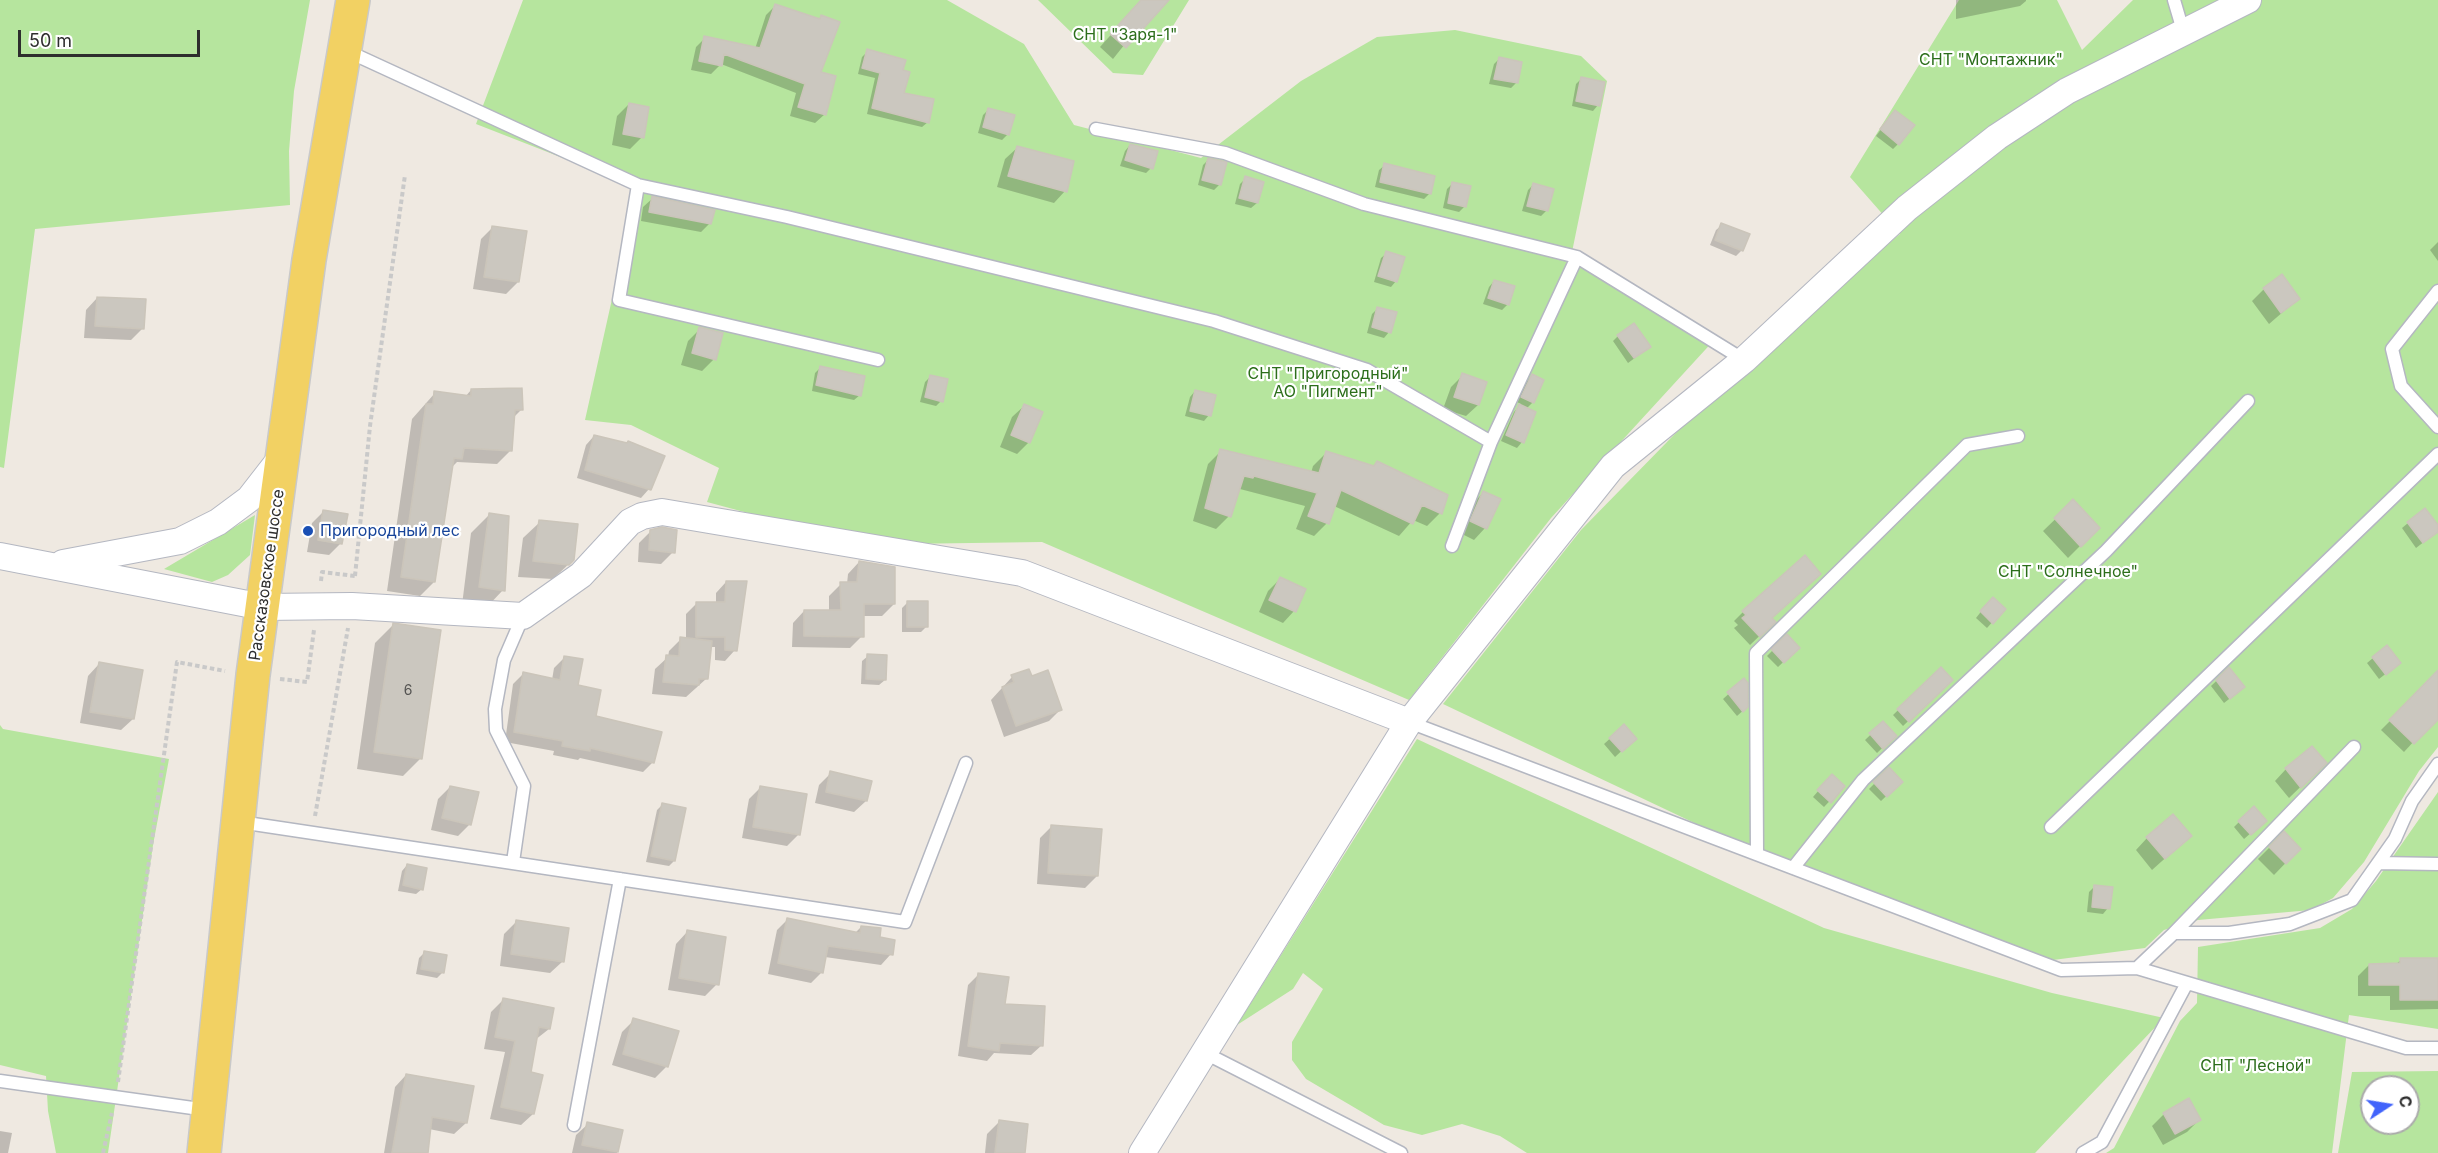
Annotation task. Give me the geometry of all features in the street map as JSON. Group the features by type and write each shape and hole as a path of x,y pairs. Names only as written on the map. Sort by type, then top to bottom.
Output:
{"main road":[{"name":"Рассказовское шоссе","path":"204,1153 253,675 309,260 353,0"}],"street":[{"path":"1142,1153 1409,722 1613,466 1744,360 1907,208 1997,136 2067,91 2248,0"},
{"path":"48,566 180,541 218,522 249,500 284,454"},
{"path":"0,556 263,608 318,609 352,606 523,616 581,575 630,522 642,516 662,512 1022,573 1409,722"}],"lane":[{"path":"2174,0 2184,34"},
{"path":"344,49 638,185 787,217 1214,321 1367,370 1491,442"},
{"path":"1096,129 1225,153 1364,204 1577,257 1744,360"},
{"path":"638,185 619,300 878,360"},
{"path":"1452,546 1491,442 1577,257"},
{"path":"2438,291 2392,350 2402,386 2438,427"},
{"path":"1793,868 1863,780 2106,551 2248,401"},
{"path":"1756,854 1756,653 1967,445 2018,436"},
{"path":"2051,827 2438,454"},
{"path":"513,862 524,786 496,730 495,710 504,660 523,616"},
{"path":"1409,722 2061,970 2137,968 2406,1048 2438,1048"},
{"path":"2137,968 2174,933 2354,747"},
{"path":"239,822 905,922 966,763"},
{"path":"2174,933 2229,933 2290,924 2352,900 2395,839 2412,801 2438,764"},
{"path":"2378,863 2438,864"},
{"path":"574,1125 620,879"},
{"path":"2083,1153 2102,1142 2187,982"},
{"path":"1204,1053 1401,1153"},
{"path":"0,1081 208,1110"}],"path":[{"path":"313,832 352,606 370,426 405,175"},
{"path":"103,1153 116,1096 177,662 307,682 322,572 355,576"}],"green space":[{"path":"0,0 310,0 294,91 289,151 290,205 35,229 4,468 0,467"},
{"name":"СНТ \"Пригородный\" АО \"Пигмент\"","path":"523,0 947,0 1024,44 1074,125 1201,158 1301,81 1377,37 1455,30 1581,56 1607,81 1572,252 1716,338 1551,518 1409,700 1042,542 902,544 819,532 707,502 719,468 631,425 585,420 637,187 476,124"},
{"name":"СНТ \"Заря-1\"","path":"1038,0 1189,0 1143,75 1113,73"},
{"name":"СНТ \"Солнечное\"","path":"1959,0 2057,0 2082,50 2133,0 2438,0 2438,747 2419,771 2364,862 2333,898 2311,910 2198,920 2164,930 2145,948 2053,960 1781,864 1443,704 1581,530 1752,355 1900,234 1850,177"},
{"path":"255,515 250,555 228,575 212,582 164,569"},
{"path":"0,725 3,729 169,759 153,845 108,1153 56,1153 48,1111 46,1076 0,1065"},
{"path":"1417,739 1824,928 2052,993 2164,1018 2035,1153 1527,1153 1500,1136 1462,1124 1422,1135 1384,1125 1306,1079 1292,1060 1292,1042 1323,989 1303,973 1293,989 1237,1025"},
{"name":"СНТ \"Лесной\"","path":"2438,792 2438,1029 2349,1015 2332,1153 2106,1153 2114,1148 2180,1021 2197,1003 2198,947 2320,928 2352,909 2376,881"},
{"path":"2438,1071 2438,1153 2338,1153 2352,1072"}],"building":[{"path":"1141,0 1169,0 1126,48 1110,34"},
{"path":"775,4 820,19 821,15 840,22 821,72 836,76 826,115 798,107 805,84 724,54 722,66 699,61 704,36 760,48"},
{"path":"867,49 906,60 903,70 910,72 904,93 934,99 929,123 872,108 880,73 862,68"},
{"path":"1499,57 1522,62 1518,83 1494,79"},
{"path":"1581,77 1605,82 1600,106 1576,101"},
{"path":"629,103 649,107 644,138 623,134"},
{"path":"988,108 1015,115 1009,135 983,127"},
{"path":"1895,110 1915,125 1899,145 1880,129"},
{"path":"1130,144 1158,151 1153,169 1125,160"},
{"path":"1017,146 1074,161 1067,192 1008,176"},
{"path":"1208,158 1227,162 1221,185 1202,180"},
{"path":"1384,163 1435,176 1431,194 1380,182"},
{"path":"1245,176 1264,182 1258,203 1239,198"},
{"path":"1452,182 1471,186 1466,207 1448,203"},
{"path":"1533,183 1554,189 1548,211 1527,206"},
{"path":"652,196 715,210 711,224 649,212"},
{"path":"1721,223 1750,234 1743,251 1715,240"},
{"path":"492,226 527,231 519,282 484,277"},
{"path":"1386,251 1405,257 1397,282 1378,276"},
{"path":"2282,274 2300,299 2281,313 2263,288"},
{"path":"1494,280 1515,286 1509,305 1488,298"},
{"path":"97,297 146,299 144,329 95,326"},
{"path":"1377,307 1397,312 1391,333 1372,327"},
{"path":"1634,323 1651,347 1634,358 1617,335"},
{"path":"699,327 723,333 716,360 692,353"},
{"path":"820,366 865,376 861,396 816,385"},
{"path":"1462,373 1487,382 1479,405 1454,397"},
{"path":"1532,374 1544,380 1534,403 1521,397"},
{"path":"930,375 948,379 943,402 925,397"},
{"path":"522,388 523,410 515,410 512,451 464,448 462,459 454,458 435,582 401,577 426,404 433,404 434,391 471,396 471,389"},
{"path":"1195,390 1216,395 1211,416 1190,411"},
{"path":"1024,404 1043,412 1030,443 1011,435"},
{"path":"1519,404 1536,412 1524,443 1506,435"},
{"path":"594,435 627,443 628,441 665,456 651,490 585,470"},
{"path":"1220,449 1319,473 1326,451 1374,466 1377,461 1448,495 1442,514 1422,505 1413,524 1341,490 1329,524 1308,516 1317,493 1254,476 1253,478 1244,476 1231,517 1205,508"},
{"path":"1483,491 1501,499 1487,529 1470,521"},
{"path":"2073,499 2100,528 2081,547 2054,518"},
{"path":"2425,508 2438,525 2438,532 2423,543 2407,522"},
{"path":"323,510 348,514 342,544 318,540"},
{"path":"489,513 509,516 505,591 479,587"},
{"path":"539,520 578,524 574,560 569,565 533,561"},
{"path":"662,527 677,530 675,553 649,550 650,530"},
{"path":"1805,555 1821,574 1772,618 1776,622 1760,637 1742,618 1746,615 1742,611"},
{"path":"859,561 895,567 895,604 864,604 864,637 804,636 804,610 841,610 840,582 857,582"},
{"path":"1280,577 1306,589 1296,612 1269,600"},
{"path":"726,581 747,581 737,651 725,650 725,637 696,637 696,602 725,602"},
{"path":"1993,597 2006,609 1993,624 1980,611"},
{"path":"907,601 928,601 928,627 907,627"},
{"path":"393,623 441,630 422,759 374,752"},
{"path":"1787,634 1800,648 1784,663 1771,649"},
{"path":"680,637 712,641 708,679 699,679 699,685 663,682 666,655 679,656"},
{"path":"2387,645 2401,663 2386,675 2372,657"},
{"path":"867,654 887,655 886,680 866,679"},
{"path":"564,656 583,659 578,685 601,690 596,716 662,732 654,763 590,748 590,751 562,746 563,741 514,732 523,672 560,680"},
{"path":"99,662 143,670 134,719 90,712"},
{"path":"1941,667 1953,680 1909,722 1897,709"},
{"path":"2229,667 2245,687 2230,699 2216,680"},
{"path":"1029,669 1032,676 1048,670 1062,710 1016,726 1002,687 1014,682 1011,675"},
{"path":"2438,670 2438,720 2414,744 2389,720"},
{"path":"1744,678 1748,683 1748,707 1743,712 1727,692"},
{"path":"1883,721 1897,736 1883,749 1869,733"},
{"path":"1624,724 1637,739 1622,752 1609,738"},
{"path":"2312,746 2327,763 2301,788 2285,768"},
{"path":"1889,767 1903,782 1887,797 1873,782"},
{"path":"830,771 872,781 867,801 826,792"},
{"path":"1832,774 1845,786 1831,803 1817,790"},
{"path":"450,786 479,792 471,825 442,818"},
{"path":"760,786 807,794 800,835 753,827"},
{"path":"662,803 686,808 675,861 651,856"},
{"path":"2254,806 2267,821 2251,835 2238,821"},
{"path":"2173,814 2192,836 2165,859 2146,837"},
{"path":"1051,825 1102,829 1098,876 1048,873"},
{"path":"2284,831 2301,849 2286,864 2269,847"},
{"path":"407,864 427,868 423,890 403,885"},
{"path":"2094,885 2113,887 2110,909 2092,907"},
{"path":"787,918 860,933 861,926 881,928 880,937 895,940 893,955 828,946 823,973 778,963"},
{"path":"516,920 569,928 564,962 511,954"},
{"path":"687,930 726,937 719,985 679,978"},
{"path":"424,951 447,955 444,973 421,969"},
{"path":"2400,958 2438,958 2438,1000 2400,1000 2400,985 2369,985 2369,964 2400,963"},
{"path":"978,973 1009,977 1005,1004 1045,1006 1043,1046 1000,1043 999,1051 968,1046"},
{"path":"503,998 554,1008 550,1029 539,1027 531,1072 543,1075 534,1114 501,1107 515,1041 495,1037"},
{"path":"633,1018 679,1031 668,1067 623,1054"},
{"path":"406,1074 474,1086 467,1123 432,1117 428,1153 392,1153"},
{"path":"2189,1098 2201,1120 2175,1134 2163,1113"},
{"path":"999,1120 1028,1124 1025,1153 995,1153"},
{"path":"587,1122 623,1130 618,1152 582,1145"}],"place":[{"name":"Пригородный лес","path":"308,531"}],"park label":[{"name":"СНТ \"Монтажник\"","path":"1991,60"}]}
